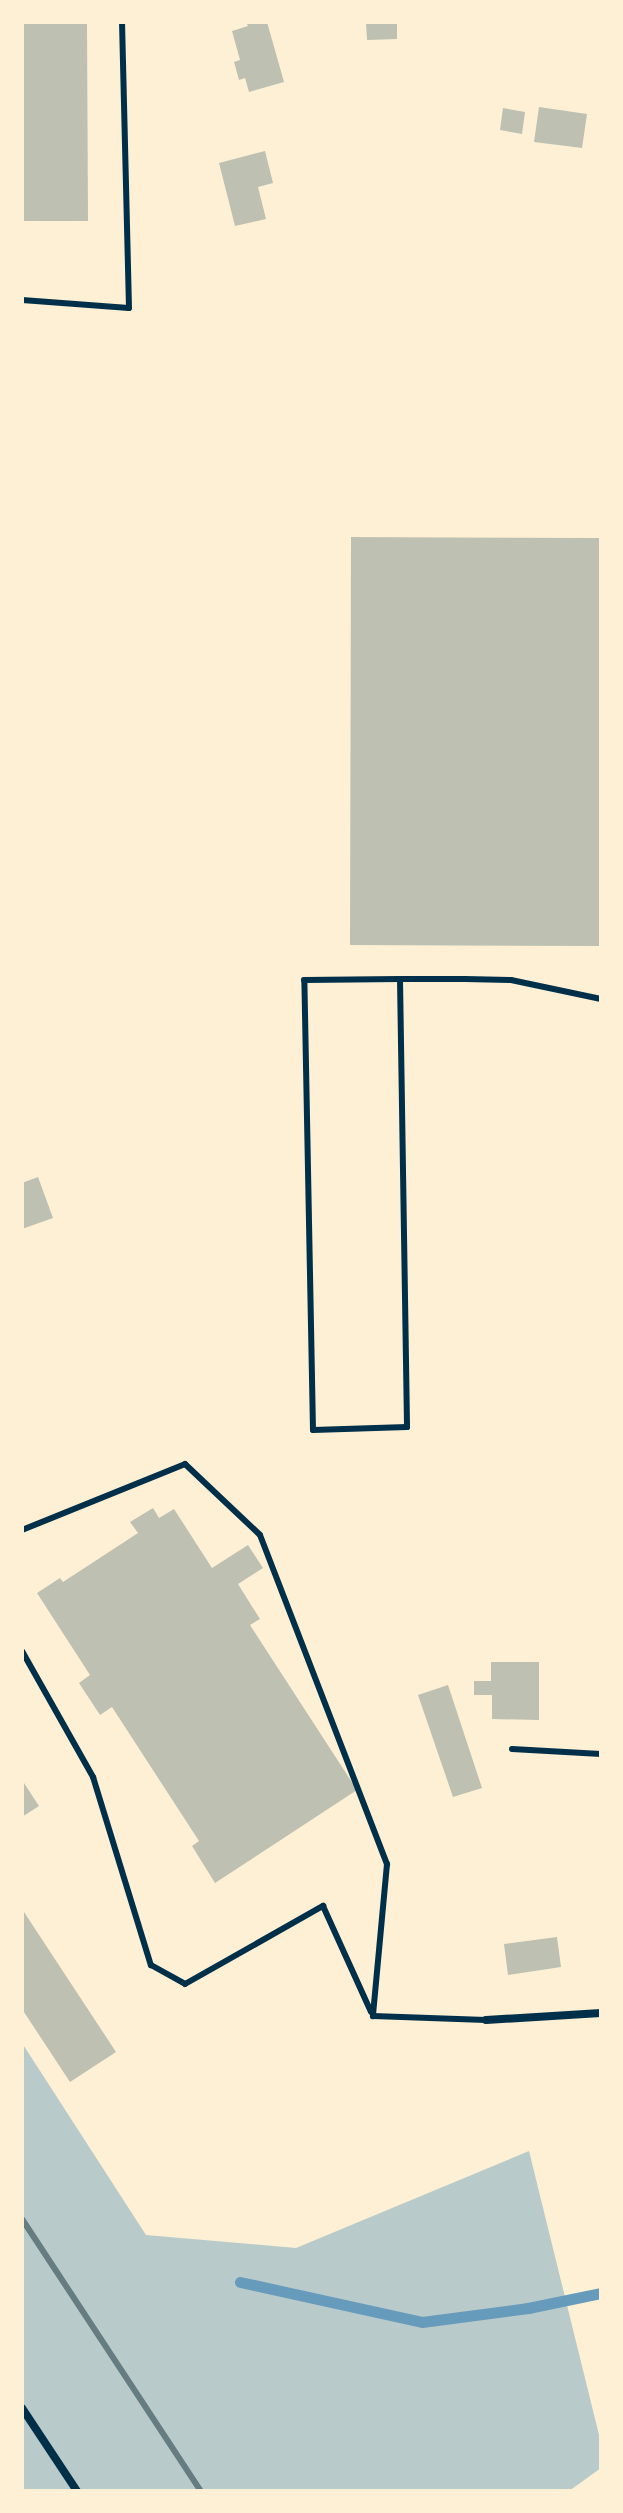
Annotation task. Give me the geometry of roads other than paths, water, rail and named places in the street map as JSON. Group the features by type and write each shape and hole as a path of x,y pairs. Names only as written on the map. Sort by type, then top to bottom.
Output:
{"street":[{"path":"486,2020 601,2013"},
{"path":"22,2408 77,2491"}],"lane":[{"path":"22,300 129,308 122,22"},
{"path":"400,979 407,1427 313,1430 304,980 400,979 511,980 601,999"},
{"path":"22,1530 185,1464 260,1535 387,1864 373,2016"},
{"path":"22,1651 93,1777 151,1965 185,1984 323,1906 373,2016"},
{"path":"512,1749 601,1754"},
{"path":"373,2016 486,2020"}],"waterway":[{"path":"240,2282 422,2322 528,2308 601,2293"}],"railway":[{"path":"22,2219 201,2491"}]}
